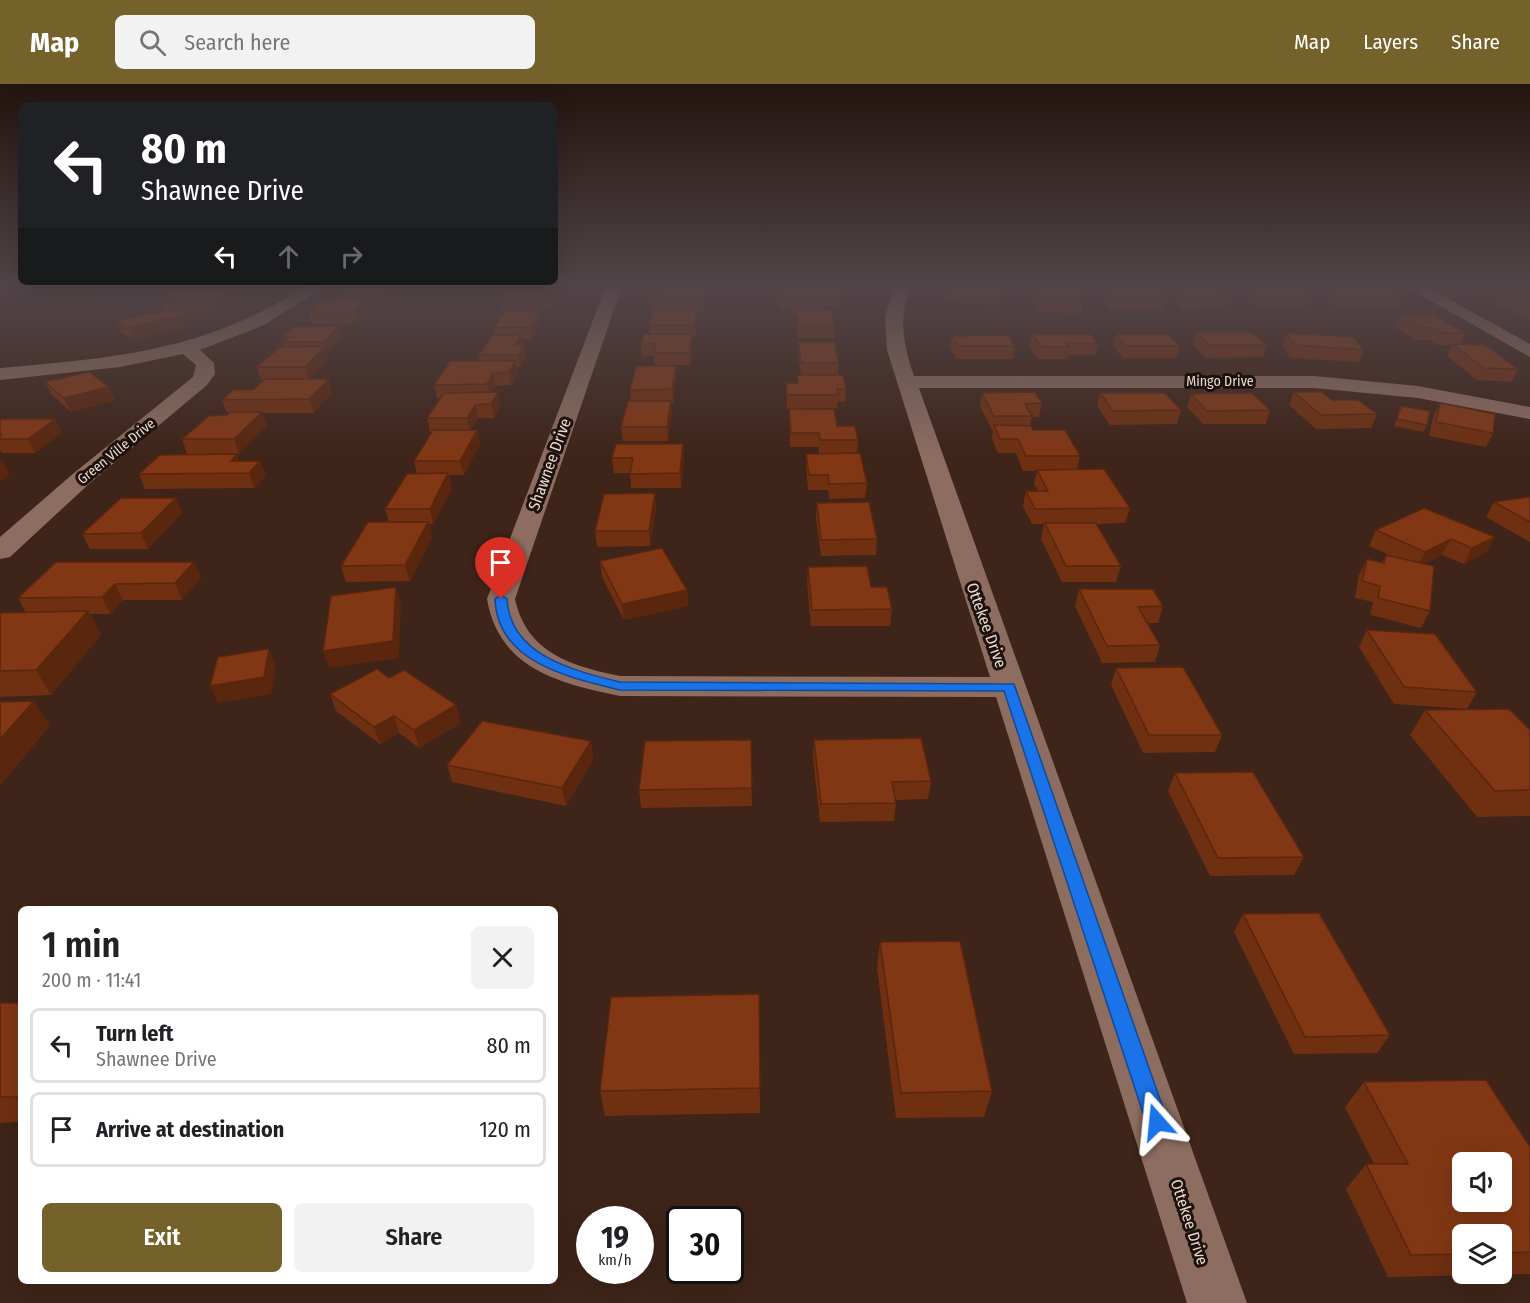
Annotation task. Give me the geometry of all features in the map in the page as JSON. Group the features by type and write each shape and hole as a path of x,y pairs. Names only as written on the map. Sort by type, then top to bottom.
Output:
{"street":[{"path":"0,374 117,362 186,348 200,343"},
{"name":"Shawnee Drive","path":"593,343 504,591 502,613 516,640 548,664 569,674 620,686 1009,687"},
{"name":"Ottekee Drive","path":"895,343 906,382 1082,896 1217,1303"},
{"path":"1515,343 1530,351"},
{"name":"Green Ville Drive","path":"0,551 75,484 200,381 205,374 205,363 186,348"},
{"name":"Mingo Drive","path":"906,382 1314,382 1418,392 1530,413"}],"building":[{"path":"487,343 524,344 519,355 479,355"},
{"path":"691,343 689,353 654,353 656,344 641,344"},
{"path":"798,343 834,343 839,363 801,363"},
{"path":"955,343 1013,343 1015,346 957,346"},
{"path":"1038,343 1098,343 1066,343 1069,347 1041,347"},
{"path":"1123,343 1177,343 1180,346 1126,346"},
{"path":"1208,343 1264,343 1267,345 1210,345"},
{"path":"1293,343 1358,343 1364,350 1295,345"},
{"path":"1453,344 1485,345 1518,369 1483,368"},
{"path":"325,346 305,367 257,367 280,347"},
{"path":"450,361 515,361 509,372 493,373 487,384 434,385"},
{"path":"636,366 676,366 672,389 630,390"},
{"path":"89,372 109,387 64,398 45,382"},
{"path":"797,375 843,375 846,389 837,389 838,395 787,395 786,383 798,383"},
{"path":"265,379 329,379 309,399 222,400 233,390 253,390"},
{"path":"498,392 491,404 475,405 467,418 427,418 444,393"},
{"path":"1035,392 1042,403 1025,404 1032,416 994,416 982,393"},
{"path":"1294,392 1322,392 1332,400 1358,400 1377,414 1321,415"},
{"path":"1100,393 1165,393 1181,410 1113,411"},
{"path":"1252,393 1270,410 1207,411 1191,394"},
{"path":"628,401 671,401 667,427 621,427"},
{"path":"1440,403 1495,414 1493,433 1436,422"},
{"path":"1401,406 1430,411 1427,425 1397,419"},
{"path":"789,409 834,409 837,426 855,426 858,440 820,440 819,433 791,433"},
{"path":"231,412 262,412 234,439 182,439 209,416 227,415"},
{"path":"0,419 55,419 28,439 0,439 2,434 0,434"},
{"path":"994,425 1031,426 1033,430 1065,430 1080,456 1026,456 1018,439 1000,439"},
{"path":"433,430 477,430 460,461 414,461"},
{"path":"616,444 683,444 680,473 630,474 633,458 612,458"},
{"path":"860,453 867,483 829,484 828,475 809,475 806,454"},
{"path":"237,454 231,461 260,461 249,473 139,474 160,455"},
{"path":"1104,469 1130,508 1035,509 1026,491 1048,491 1037,470"},
{"path":"448,473 430,509 385,509 407,474"},
{"path":"655,493 649,531 595,531 604,494"},
{"path":"1530,497 1530,522 1494,502"},
{"path":"121,498 176,498 141,533 82,534"},
{"path":"869,502 877,539 821,540 817,503"},
{"path":"1424,508 1495,537 1472,548 1451,539 1425,552 1376,530"},
{"path":"368,522 428,522 405,565 341,566"},
{"path":"1045,523 1096,523 1121,566 1066,566"},
{"path":"662,548 687,590 622,604 600,561"},
{"path":"1386,555 1434,566 1430,611 1378,598 1380,586 1362,581 1367,559 1384,563"},
{"path":"56,562 194,562 175,583 115,584 102,597 18,598"},
{"path":"867,566 871,587 887,587 892,609 812,610 808,567"},
{"path":"396,587 393,641 323,651 331,596"},
{"path":"1079,589 1153,589 1163,606 1138,607 1160,645 1107,646"},
{"path":"88,611 36,670 0,671 0,613"},
{"path":"1367,630 1435,634 1477,692 1404,687"},
{"path":"269,649 264,677 210,686 218,657"},
{"path":"1183,667 1222,735 1149,735 1116,668"},
{"path":"377,669 389,678 404,670 456,705 414,730 394,716 374,727 330,694"},
{"path":"34,701 0,739 0,702"},
{"path":"1509,709 1530,730 1530,790 1495,791 1425,710"},
{"path":"482,721 591,741 562,788 447,765"},
{"path":"921,738 931,781 892,782 896,803 821,804 814,740"},
{"path":"751,740 752,788 639,790 645,741"},
{"path":"1253,772 1304,857 1218,858 1175,773"},
{"path":"1319,913 1390,1035 1305,1037 1243,914"},
{"path":"960,941 992,1091 901,1093 880,942"},
{"path":"759,994 760,1088 600,1091 611,997"},
{"path":"0,1003 18,1003 18,1097 0,1097"},
{"path":"1486,1080 1530,1147 1530,1252 1512,1253 1512,1224 1452,1224 1452,1254 1411,1255 1366,1164 1408,1164 1364,1082"}],"route":[{"path":"501,599 502,613 507,627 516,640 530,653 569,674 620,686 649,688 1009,687 1157,1122"}]}
